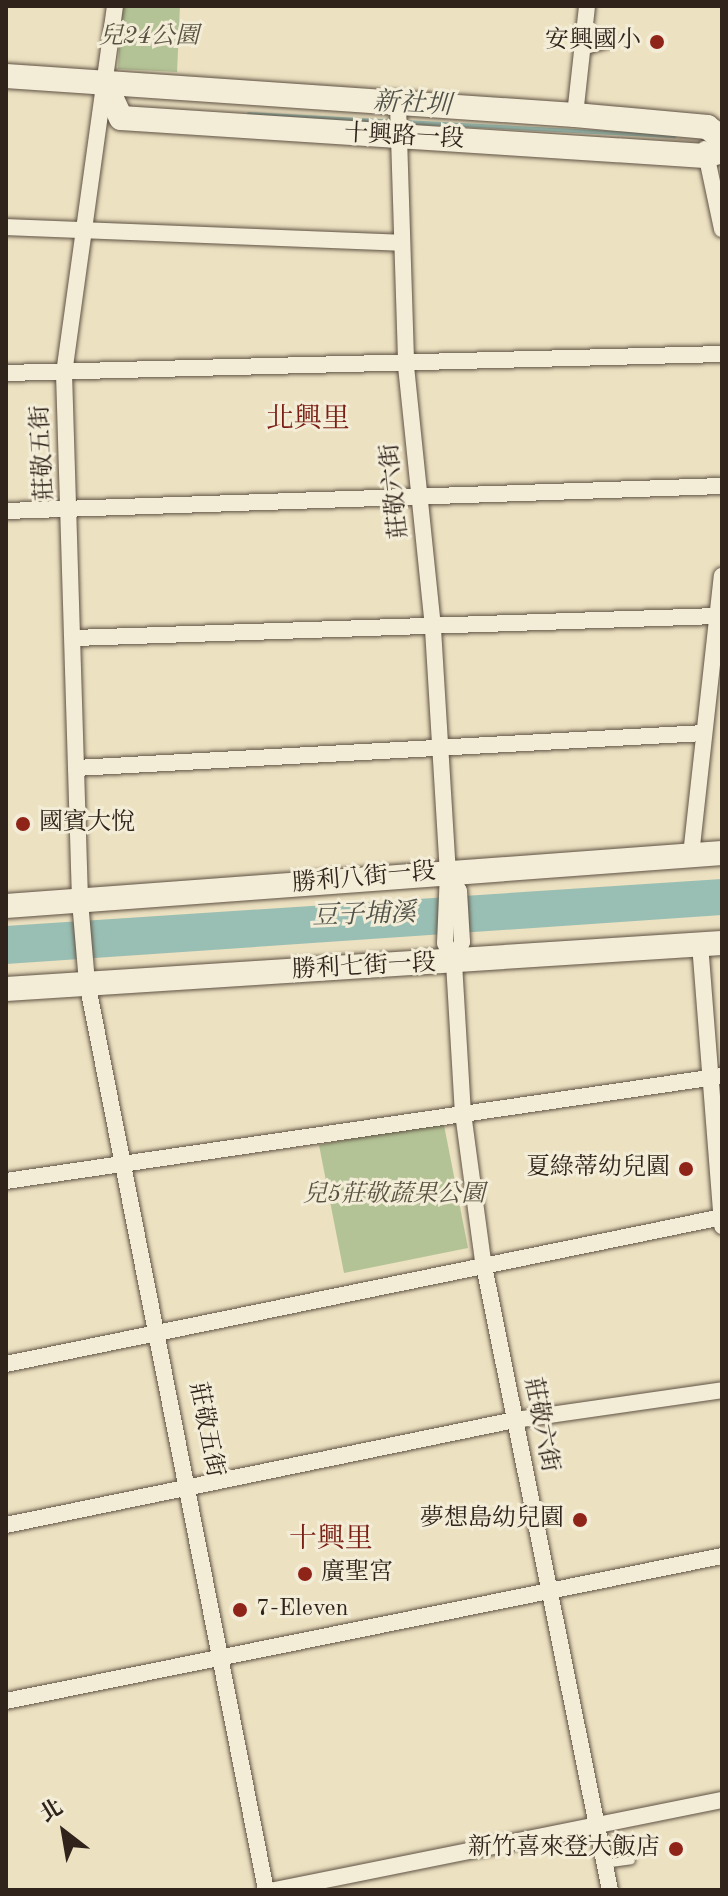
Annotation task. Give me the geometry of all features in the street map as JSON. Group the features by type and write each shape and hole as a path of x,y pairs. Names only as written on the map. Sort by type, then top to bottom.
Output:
{"street":[{"name":"莊敬五街","path":"115,6 64,373 71,508 80,901 87,982 161,1332 266,1890"},
{"path":"575,115 587,6"},
{"name":"十興路一段","path":"6,76 106,86 575,115 714,133"},
{"name":"十興路一段","path":"106,86 121,118 395,138 714,153"},
{"name":"莊敬六街","path":"398,105 395,138 406,366 423,498 433,629 463,1113 483,1261 546,1594 610,1890"},
{"path":"714,133 722,229"},
{"path":"6,227 81,235 399,243"},
{"path":"6,373 406,366 722,354"},
{"path":"6,511 722,486"},
{"path":"691,855 722,576"},
{"path":"74,638 433,629 718,616"},
{"path":"76,768 440,743 704,733"},
{"name":"勝利八街一段","path":"6,906 450,885 722,853"},
{"path":"6,1364 483,1261 721,1221 711,944"},
{"name":"勝利七街一段","path":"6,989 454,949 711,944"},
{"path":"6,1181 715,1077"},
{"path":"6,1525 192,1490 515,1420 722,1390"},
{"path":"6,1701 722,1556"},
{"path":"275,1890 594,1823 722,1800"}],"lane":[{"path":"582,51 609,43"},
{"path":"604,1864 631,1860"}],"green space":[{"name":"兒24公園","path":"121,6 180,6 177,72 118,69"},
{"name":"兒5莊敬蔬果公園","path":"443,1120 468,1248 344,1273 319,1145"}],"water":[{"name":"豆子埔溪","path":"722,879 722,915 6,964 6,926"}],"waterway":[{"name":"新社圳","path":"249,114 396,122"},
{"name":"新社圳","path":"404,122 675,136"}],"place":[{"name":"安興國小","path":"657,42"},
{"name":"國賓大悅","path":"23,824"},
{"name":"夏綠蒂幼兒園","path":"686,1169"},
{"name":"夢想島幼兒園","path":"580,1520"},
{"name":"廣聖宮","path":"305,1574"},
{"name":"7-Eleven","path":"240,1610"},
{"name":"新竹喜來登大飯店","path":"676,1849"}],"district":[{"name":"北興里","path":"308,420"},
{"name":"十興里","path":"331,1540"}]}
